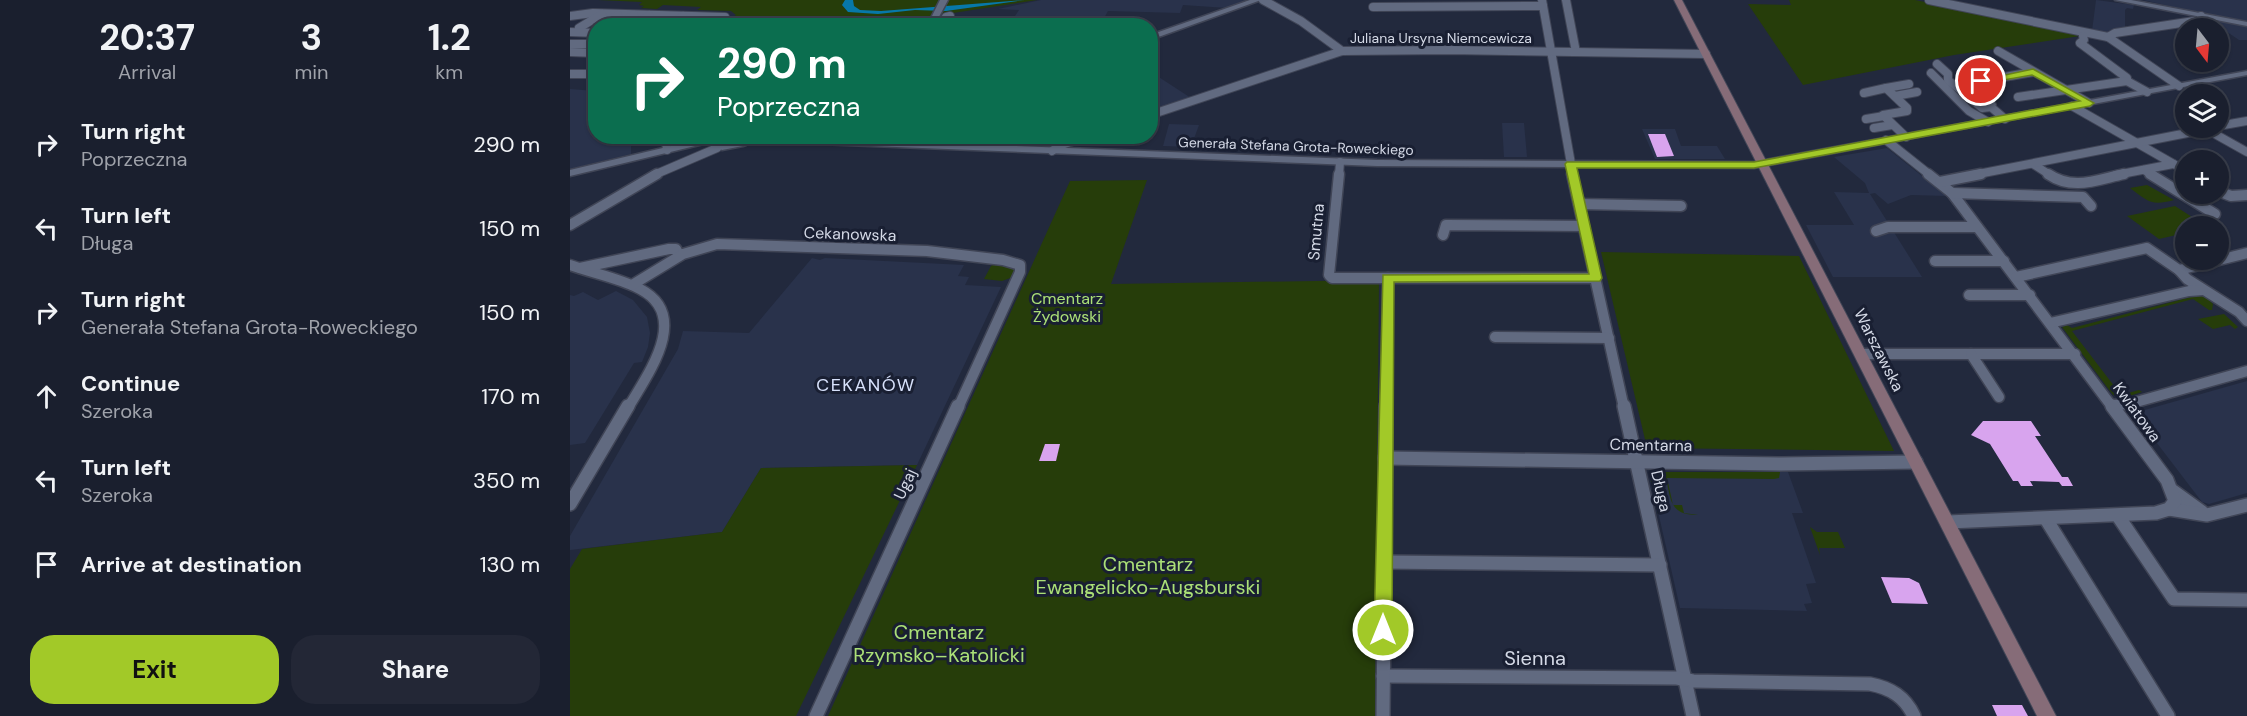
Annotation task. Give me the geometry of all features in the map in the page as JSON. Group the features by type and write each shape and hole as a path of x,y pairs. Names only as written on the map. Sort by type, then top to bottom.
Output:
{"main road":[{"name":"Warszawska","path":"1678,0 2048,716"}],"street":[{"path":"934,18 944,0"},
{"path":"1158,35 1257,0"},
{"path":"1263,0 1301,21 1342,51"},
{"path":"1566,0 1576,52"},
{"path":"1929,0 2108,37 2176,84"},
{"path":"2119,0 2247,24"},
{"path":"1372,7 1542,3"},
{"name":"Długa","path":"1542,3 1579,204 1693,716"},
{"path":"593,18 603,13"},
{"path":"570,16 603,13 724,18"},
{"path":"613,18 619,14"},
{"path":"628,18 634,14"},
{"path":"645,18 649,15"},
{"path":"663,18 667,15"},
{"path":"679,18 683,15"},
{"path":"944,18 950,16"},
{"path":"2108,37 2115,33 2201,20 2201,16"},
{"path":"572,28 588,20"},
{"path":"572,28 588,30"},
{"path":"2083,36 2084,40 2080,43 2127,78 2127,81 2147,92"},
{"path":"570,44 588,48"},
{"path":"573,53 588,50"},
{"name":"Juliana Ursyna Niemcewicza","path":"1158,112 1342,51 1706,54"},
{"path":"1998,51 2056,86 2090,103"},
{"path":"1937,64 1948,74 1948,80 1982,108 1991,107"},
{"path":"1981,81 2033,72"},
{"path":"1931,73 1969,111"},
{"name":"Generała Stefana Grota-Roweckiego","path":"2189,84 2247,73"},
{"path":"570,74 588,74"},
{"path":"2018,98 2127,81"},
{"path":"1864,93 1909,84"},
{"name":"Generała Stefana Grota-Roweckiego","path":"933,144 1340,162 1763,164 2175,87"},
{"path":"1866,119 1908,109 1887,88"},
{"path":"1895,96 1917,92"},
{"path":"1980,92 1992,105 1991,107 2005,119"},
{"path":"1950,100 1988,122"},
{"path":"2072,106 2174,164"},
{"path":"1884,116 1906,137"},
{"path":"2229,124 2247,121"},
{"path":"1874,128 1892,125"},
{"path":"1940,182 2175,136"},
{"path":"2225,138 2247,152"},
{"name":"Kwiatowa","path":"1886,140 1952,193 2075,354 2173,491 2207,515"},
{"path":"666,144 667,150"},
{"path":"570,173 667,150 706,144"},
{"path":"570,225 706,144"},
{"name":"Generała Stefana Grota-Roweckiego","path":"706,144 720,148 740,144"},
{"path":"647,181 692,158 729,144"},
{"path":"1052,151 1065,144"},
{"path":"1755,149 1769,156 1788,159"},
{"name":"Smutna","path":"1340,162 1329,275 1337,279 1388,278"},
{"path":"2034,164 2060,182 2069,184 2174,164"},
{"path":"2144,170 2215,214"},
{"path":"1952,193 2083,197 2091,206"},
{"path":"2229,195 2247,195"},
{"path":"1579,204 1681,206"},
{"path":"1443,235 1446,225 1584,226"},
{"path":"1876,231 1888,226 1977,227"},
{"name":"Cekanowska","path":"632,285 679,255 705,246 740,245 943,253 1010,259 1020,265"},
{"path":"2016,277 2146,248 2175,267"},
{"name":"Cekanowska","path":"575,266 669,249 676,249 679,255"},
{"path":"2229,258 2247,253"},
{"path":"1935,261 2004,261"},
{"name":"Ugaj","path":"816,716 983,355 1020,272 1020,265"},
{"path":"570,503 649,373 663,344 666,327 659,305 632,285 575,266"},
{"path":"2179,270 2203,290 2243,312 2247,321"},
{"path":"1383,716 1388,278 1596,278"},
{"path":"2050,323 2189,291 2203,290"},
{"path":"1969,295 2030,296"},
{"path":"1495,337 1609,338"},
{"path":"1861,354 2075,354"},
{"path":"1971,354 1999,397"},
{"path":"2112,405 2128,404 2247,371"},
{"name":"Cmentarna","path":"1385,458 1781,464 1916,462"},
{"path":"2169,509 2175,501 2173,491"},
{"path":"1948,522 2118,516 2156,513 2169,509 2207,515 2247,505"},
{"path":"2118,516 2174,599 2247,600"},
{"path":"2046,519 2168,716"},
{"path":"1383,562 1660,565"},
{"name":"Sienna","path":"1383,676 1677,678 1685,681 1870,684 1884,686 1898,693 1909,704 1914,716"}],"shaded area":[{"path":"1041,0 1249,0 1227,8 1183,5 1180,13 1108,11 1104,18 1014,18 1019,10 998,9"},
{"path":"2096,0 2134,5 2133,9 2125,10 2125,29 2107,33 2092,31"},
{"path":"2143,0 2247,0 2247,21 2187,10"},
{"path":"2229,23 2247,27 2247,40 2239,40 2229,33"},
{"path":"1158,77 1191,98 1158,110"},
{"path":"570,89 588,90 588,144 631,144 631,154 570,169"},
{"path":"1502,123 1524,123 1527,157 1504,157"},
{"path":"1169,124 1199,125 1191,147 1163,146"},
{"path":"1642,129 1675,129 1681,146 1717,146 1725,159 1655,159"},
{"path":"1887,148 1947,196 1911,195 1888,204 1875,193 1870,194 1922,277 1833,277 1806,225 1854,225 1834,192 1869,193 1865,183 1834,157"},
{"path":"812,258 964,265 958,276 969,277 965,285 1001,287 917,465 761,468 722,532 570,550 570,536 678,349 683,331 749,333"},
{"path":"616,291 633,300 647,317 650,333 648,347 642,362 634,363 585,443 570,445 570,295 574,296 583,292 598,300"},
{"path":"2247,381 2247,493 2209,504 2202,502 2134,413"},
{"path":"1649,472 1788,472 1803,513 1792,513 1816,583 1806,584 1812,603 1804,604 1807,611 1680,608"}],"green space":[{"path":"598,0 1037,0 926,18 731,18 736,15 731,11 697,10 701,7 663,5 657,9 641,8 644,6 639,5 642,2"},
{"path":"1789,0 1915,0 2079,33 2080,36 1954,55 1803,85 1748,4 1791,5"},
{"path":"1147,180 1111,284 1379,280 1375,716 828,716 1070,181"},
{"path":"2147,185 2174,200 2160,203 2150,202 2130,188"},
{"path":"2175,206 2190,216 2175,216 2175,235 2159,239 2127,216"},
{"path":"1601,252 1799,256 1894,451 1647,448"},
{"path":"998,262 1016,268 1013,277 1002,281 984,279 991,266"},
{"path":"2189,294 2204,295 2213,304 2212,310 2193,299 2072,331 2121,395 2139,390 2142,392 2123,398 2113,395 2062,327 2067,325 2072,328 2191,297"},
{"path":"2224,314 2238,327 2235,329 2230,325 2213,329 2198,319"},
{"name":"Cmentarz Rzymsko–Katolicki","path":"917,465 796,716 570,716 570,569 582,549 722,532 761,468"},
{"path":"1649,472 1780,472 1779,478 1774,479 1667,478 1673,504 1666,478 1657,478 1660,512 1658,514"},
{"path":"1673,505 1682,505 1684,513"},
{"path":"1810,527 1817,532 1838,532 1845,548 1819,548 1820,555"}],"water":[{"path":"845,0 853,0 854,6 860,10 881,11 1025,0 946,11 915,10 878,14 848,12 842,5"}],"building":[{"path":"1648,134 1665,134 1674,156 1657,157"},
{"path":"1983,421 2031,421 2041,436 2035,436 2062,477 2068,477 2073,486 2062,486 2059,482 2030,481 2033,486 2021,486 2018,481 2013,481 1990,444 1971,435"},
{"path":"1045,444 1060,444 1056,461 1039,461"},
{"path":"1881,577 1909,578 1919,583 1928,604 1892,603"},
{"path":"1992,705 2022,705 2028,716 1997,716"}],"district":[{"name":"CEKANÓW","path":"866,385"}],"route":[{"path":"1383,630 1388,278 1596,278 1571,164 1763,164 2090,103 2033,72 1981,81"}],"park label":[{"name":"Cmentarz Żydowski","path":"1067,307"},
{"name":"Cmentarz Ewangelicko-Augsburski","path":"1148,576"}]}
